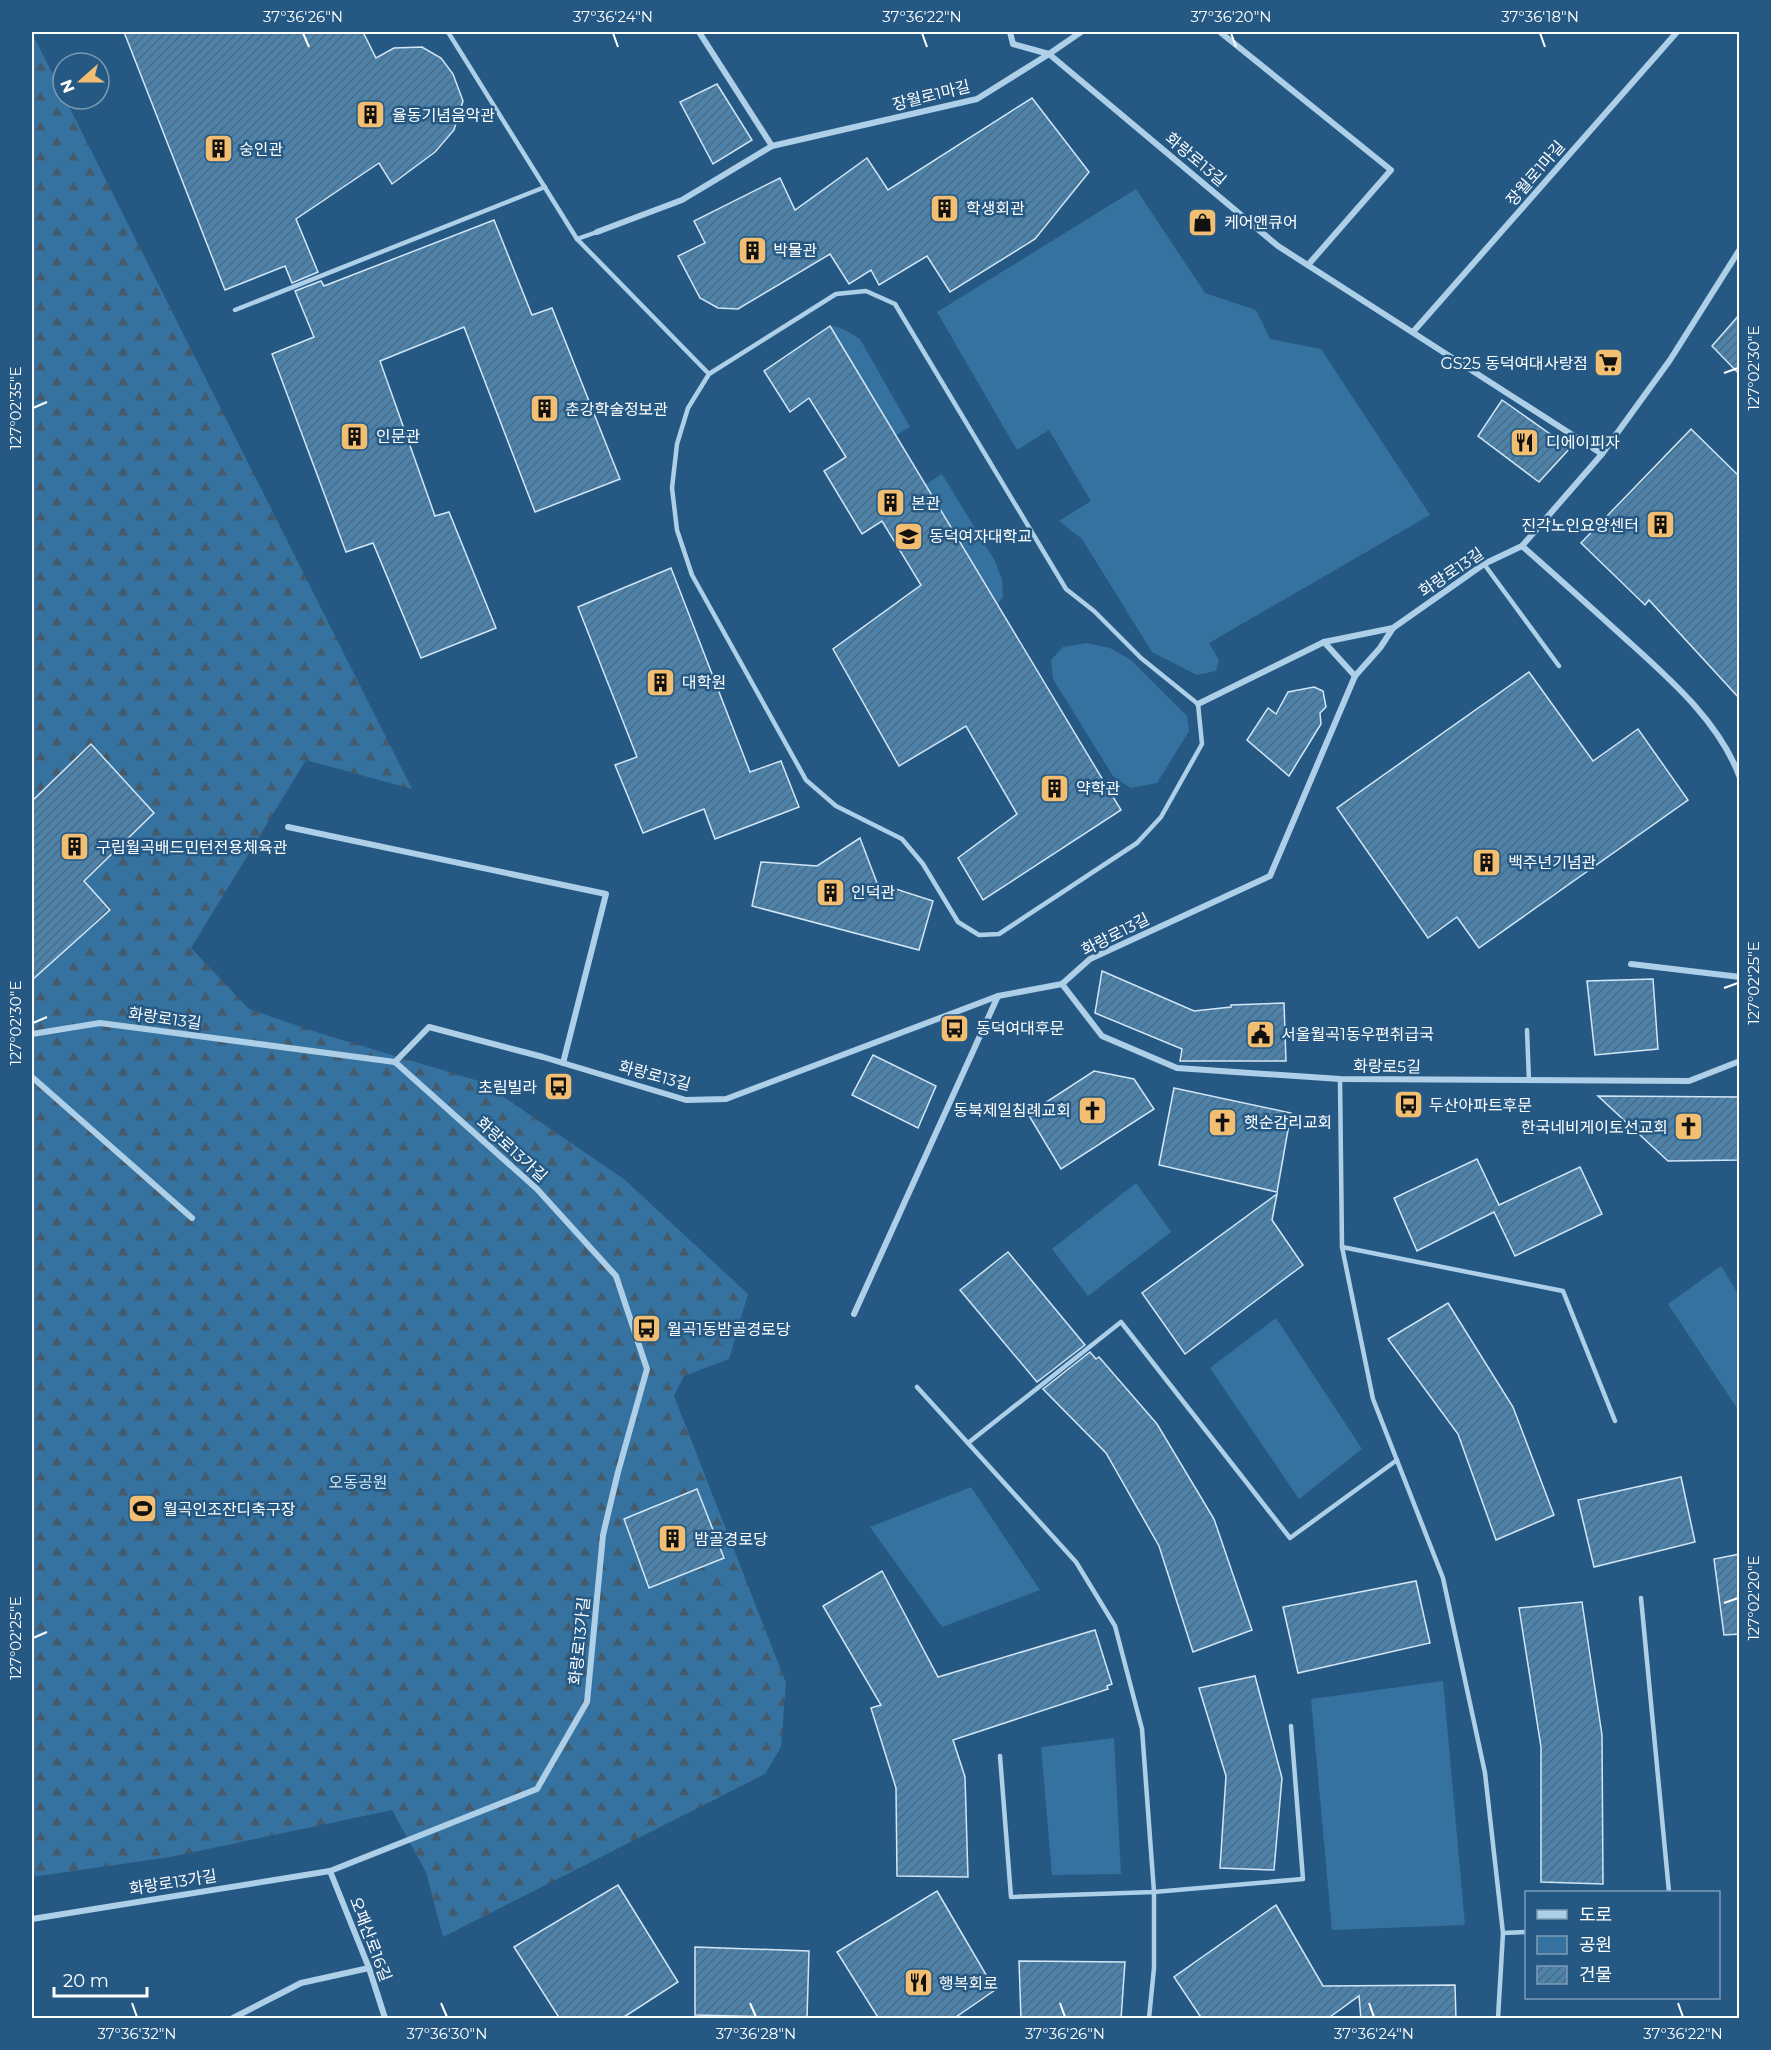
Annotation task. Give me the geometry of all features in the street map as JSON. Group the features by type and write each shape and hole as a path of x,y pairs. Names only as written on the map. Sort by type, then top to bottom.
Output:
{"street":[{"path":"699,32 772,146"},
{"path":"1010,32 1013,44 1049,54"},
{"name":"장월로1마길","path":"597,232 681,200 772,146 977,99 1081,32"},
{"path":"1220,32 1391,170 1308,266"},
{"name":"장월로1마길","path":"1413,332 1677,32"},
{"name":"화랑로13길","path":"1049,54 1278,246 1602,454"},
{"name":"화랑로13길","path":"32,1034 99,1023 395,1062 429,1028 563,1062 686,1100 726,1099 998,996 1062,984 1090,959 1270,876 1355,676 1393,628 1484,564 1522,546 1602,454 1670,360 1740,249"},
{"path":"1522,546 1683,691 1713,730 1740,778"},
{"path":"1198,704 1324,642 1393,628"},
{"path":"1324,642 1355,676"},
{"path":"288,827 606,894 563,1062"},
{"path":"1632,964 1740,977"},
{"name":"화랑로5길","path":"1062,984 1102,1036 1177,1068 1340,1079 1689,1081 1740,1061"},
{"path":"854,1314 998,996"},
{"name":"화랑로13가길","path":"32,1918 330,1871 537,1789 587,1702 603,1535 647,1368 616,1276 537,1189 395,1062"},
{"path":"32,1077 192,1218"},
{"name":"오패산로16길","path":"330,1871 369,1968 385,2019"},
{"path":"232,2019 301,1983 369,1968"}],"lane":[{"path":"448,32 577,239 709,374"},
{"path":"235,310 545,187"},
{"path":"577,239 597,232"},
{"path":"866,291 895,304 1066,589 1094,611 1141,658 1198,704 1202,744 1161,817 1137,843 999,934 979,935 958,922 922,864 902,839 836,806 806,780 692,574 677,530 672,488 677,444 688,408 709,374 836,294 866,291"},
{"path":"1484,564 1559,666"},
{"path":"1527,1030 1529,1081"},
{"path":"1340,1079 1342,1247 1372,1399 1443,1578 1485,1773 1503,1933 1498,2019"},
{"path":"1342,1247 1563,1291 1615,1421"},
{"path":"968,1443 1121,1322 1290,1538 1397,1460"},
{"path":"917,1387 1076,1562 1115,1626 1142,1729 1154,1892 1154,1968 1149,2019"},
{"path":"1641,1598 1669,1891"},
{"path":"1000,1756 1011,1897 1154,1892 1303,1880 1291,1726"},
{"path":"1503,1933 1525,1932"}],"green space":[{"name":"오동공원","path":"32,33 51,71 51,111 71,111 412,789 306,760 191,948 249,1009 319,1033 482,1082 625,1180 748,1294 729,1359 684,1376 674,1396 786,1683 781,1747 765,1774 443,1937 426,1872 392,1810 170,1857 32,1877"},
{"path":"1136,189 1205,293 1256,310 1270,339 1321,349 1430,515 1209,643 1219,660 1216,671 1197,675 1152,652 1082,539 1059,521 1091,501 1049,430 1017,450 937,312"},
{"path":"830,326 842,329 860,339 910,427 896,435"},
{"path":"942,474 995,561 1002,580 1003,597 997,604 925,485"},
{"path":"1086,643 1110,648 1131,660 1187,716 1189,731 1157,783 1131,788 1113,776 1053,679 1051,660 1063,647"},
{"path":"1136,1183 1171,1232 1088,1296 1052,1249"},
{"path":"1721,1266 1739,1295 1739,1411 1668,1304"},
{"path":"1276,1318 1362,1449 1299,1499 1210,1368"},
{"path":"971,1487 1040,1590 942,1627 870,1527"},
{"path":"1443,1681 1465,1925 1332,1930 1311,1699"},
{"path":"1114,1738 1121,1874 1052,1875 1041,1747"}],"building":[{"path":"124,32 363,32 376,58 394,48 422,47 441,58 453,74 463,101 454,130 435,152 392,184 379,163 296,219 318,272 292,283 285,266 225,290"},
{"path":"717,84 752,140 713,164 680,102"},
{"name":"학생회관","path":"1032,98 1089,172 1035,239 950,292 927,256 879,285 871,270 849,284 830,254 738,309 718,308 700,298 678,256 705,243 694,221 780,178 795,210 867,158 888,190"},
{"name":"인문관","path":"494,220 532,315 552,308 620,479 535,512 464,327 380,361 435,516 449,512 496,628 421,658 373,543 346,552 272,354 314,337 295,291 321,281 324,286"},
{"path":"1740,314 1740,375 1712,346"},
{"path":"830,326 1121,810 983,900 958,858 1017,814 966,726 899,766 833,649 921,585 882,521 862,534 824,471 846,457 809,398 790,412 764,371"},
{"path":"1502,400 1570,448 1539,482 1478,436"},
{"name":"진각노인요양센터","path":"1691,429 1740,477 1740,699 1649,600 1645,605 1581,543"},
{"name":"대학원","path":"671,568 750,772 781,761 799,807 715,839 704,809 643,833 615,765 637,757 578,607"},
{"name":"백주년기념관","path":"1529,672 1593,761 1638,729 1688,800 1479,948 1457,917 1428,938 1337,808"},
{"path":"1314,687 1323,691 1326,707 1320,713 1321,724 1289,776 1247,740 1268,708 1276,714 1288,692"},
{"name":"구립월곡배드민턴전용체육관","path":"91,744 154,813 84,881 110,910 32,980 32,801"},
{"name":"인덕관","path":"860,838 877,883 933,901 919,950 752,906 761,862 817,866"},
{"path":"1102,971 1194,1011 1231,1007 1231,1005 1284,1003 1286,1061 1180,1061 1182,1049 1095,1013"},
{"path":"1653,979 1658,1049 1595,1055 1587,981"},
{"path":"873,1055 936,1086 918,1128 852,1095"},
{"path":"1094,1071 1134,1079 1154,1109 1061,1169 1028,1114"},
{"path":"1174,1088 1291,1113 1277,1192 1159,1165"},
{"path":"1598,1096 1740,1097 1740,1160 1668,1161"},
{"path":"1477,1159 1499,1205 1580,1167 1602,1214 1515,1256 1494,1212 1417,1251 1394,1198"},
{"path":"1277,1194 1272,1220 1303,1265 1185,1354 1142,1293"},
{"path":"1008,1252 1085,1345 1037,1382 960,1290"},
{"path":"1448,1303 1513,1407 1554,1515 1496,1540 1458,1434 1388,1339"},
{"path":"1090,1352 1096,1359 1099,1357 1157,1424 1214,1519 1252,1630 1193,1652 1159,1546 1106,1453 1043,1389"},
{"path":"1681,1477 1695,1542 1594,1567 1578,1500"},
{"name":"밤골경로당","path":"697,1489 724,1558 649,1588 624,1519"},
{"path":"1740,1554 1740,1634 1724,1635 1714,1559"},
{"path":"882,1571 938,1677 1095,1630 1112,1684 1107,1686 1108,1689 953,1740 965,1777 968,1877 897,1876 896,1788 871,1708 881,1705 823,1606"},
{"path":"1416,1581 1430,1643 1298,1673 1283,1607"},
{"path":"1582,1602 1602,1735 1603,1884 1541,1882 1541,1747 1519,1608"},
{"path":"1255,1676 1282,1778 1274,1870 1220,1868 1226,1776 1199,1688"},
{"path":"618,1885 678,1982 621,2019 560,2019 514,1947"},
{"path":"937,1891 995,1990 953,2019 879,2019 837,1952"},
{"path":"1276,1905 1323,1986 1455,1985 1456,2019 1361,2019 1359,1996 1327,2019 1202,2019 1174,1977"},
{"path":"695,1947 809,1951 807,2018 695,2015"},
{"path":"1019,1961 1125,1962 1121,2019 1021,2019"}],"place":[{"name":"율동기념음악관","path":"371,115"},
{"name":"숭인관","path":"218,149"},
{"name":"학생회관","path":"945,208"},
{"name":"케어앤큐어","path":"1203,222"},
{"name":"박물관","path":"752,250"},
{"name":"GS25 동덕여대사랑점","path":"1609,363"},
{"name":"춘강학술정보관","path":"544,409"},
{"name":"인문관","path":"355,436"},
{"name":"디에이피자","path":"1525,442"},
{"name":"본관","path":"890,503"},
{"name":"진각노인요양센터","path":"1660,525"},
{"name":"동덕여자대학교","path":"908,536"},
{"name":"대학원","path":"661,682"},
{"name":"약학관","path":"1055,788"},
{"name":"구립월곡배드민턴전용체육관","path":"75,847"},
{"name":"백주년기념관","path":"1487,862"},
{"name":"인덕관","path":"830,892"},
{"name":"동덕여대후문","path":"955,1028"},
{"name":"서울월곡1동우편취급국","path":"1260,1034"},
{"name":"초림빌라","path":"558,1087"},
{"name":"두산아파트후문","path":"1408,1105"},
{"name":"동북제일침례교회","path":"1092,1110"},
{"name":"햇순감리교회","path":"1223,1122"},
{"name":"한국네비게이토선교회","path":"1689,1127"},
{"name":"월곡1동밤골경로당","path":"646,1329"},
{"name":"월곡인조잔디축구장","path":"142,1509"},
{"name":"밤골경로당","path":"673,1539"},
{"name":"행복회로","path":"918,1983"}]}
